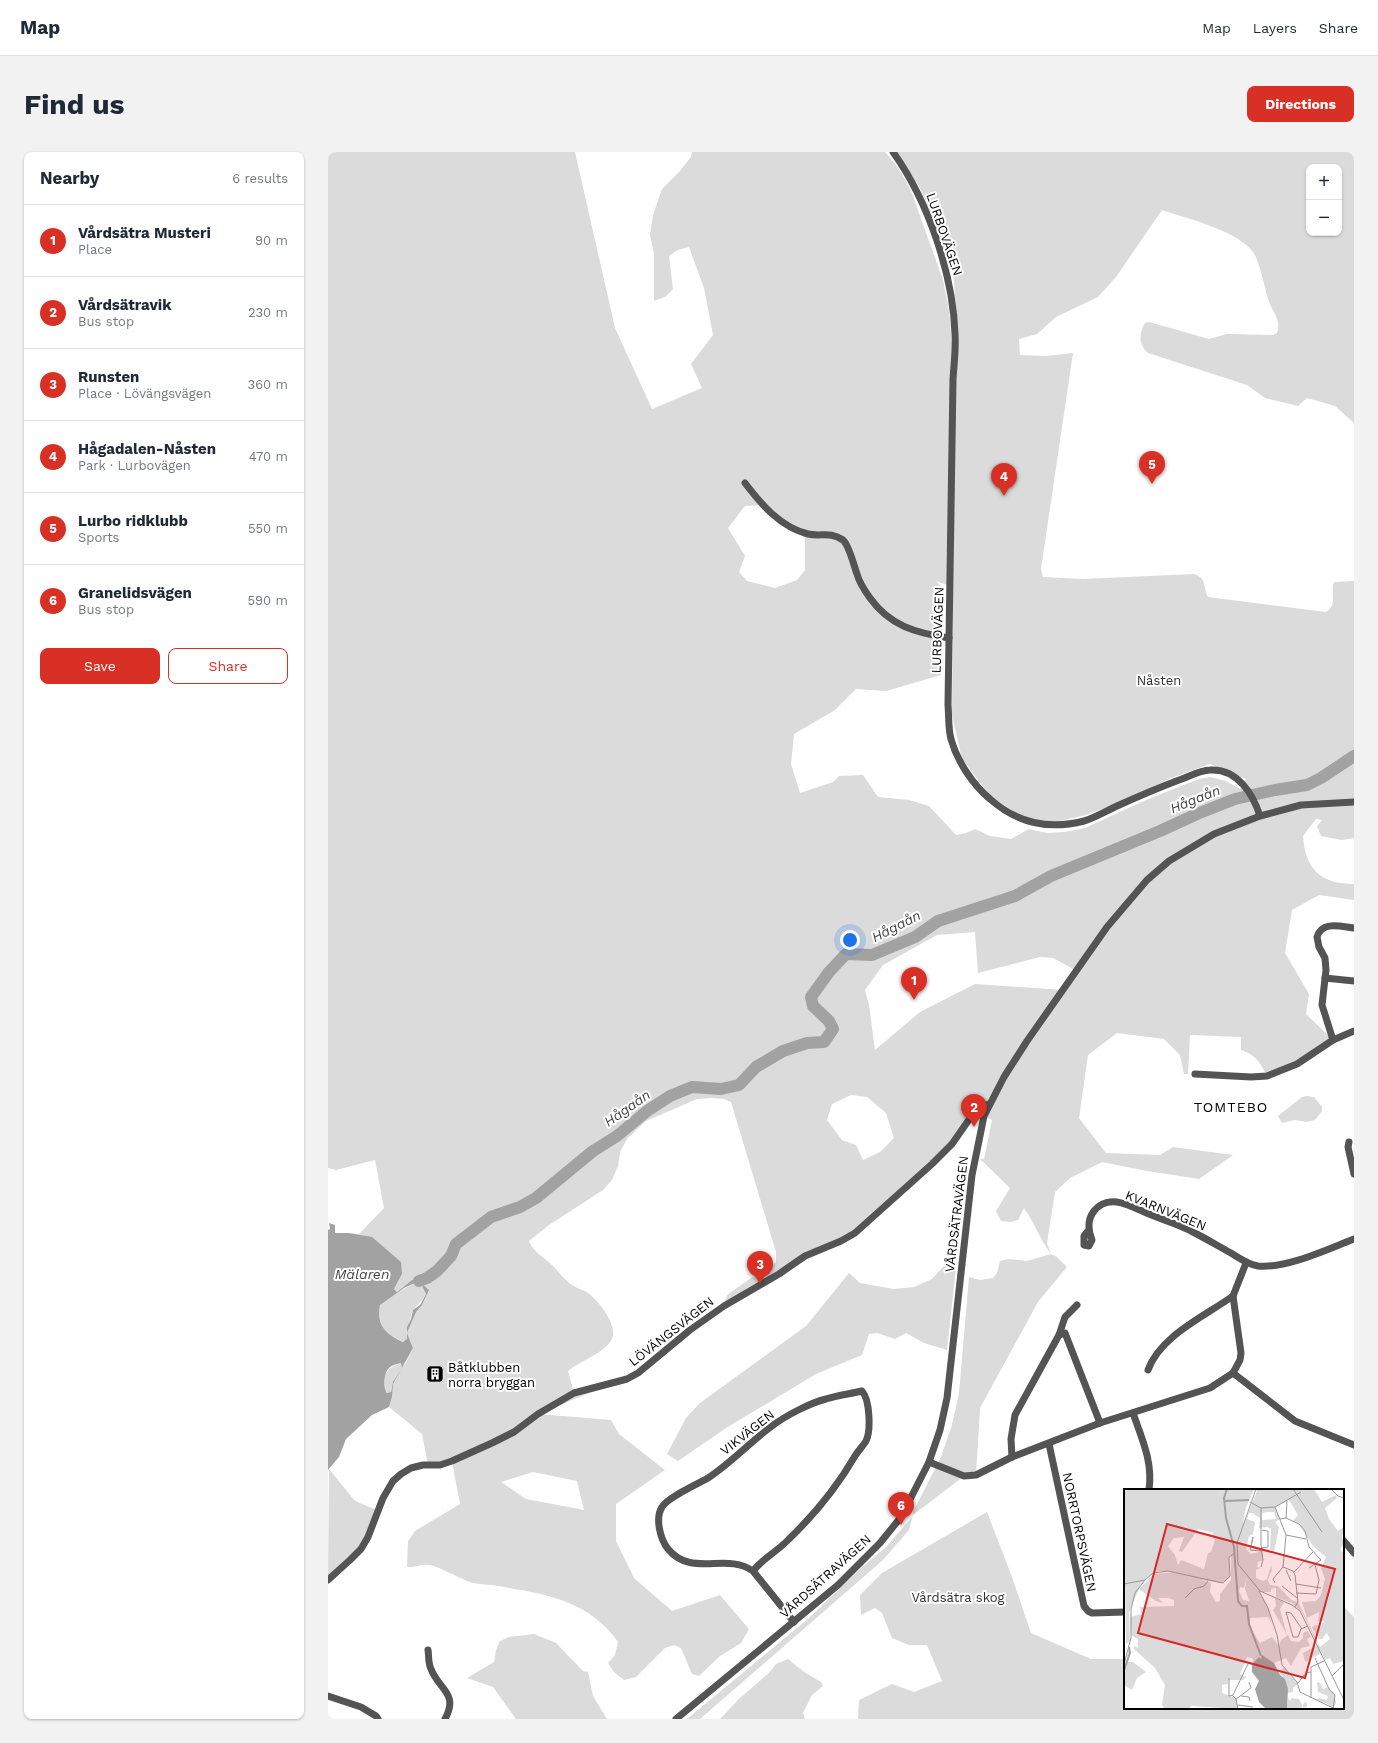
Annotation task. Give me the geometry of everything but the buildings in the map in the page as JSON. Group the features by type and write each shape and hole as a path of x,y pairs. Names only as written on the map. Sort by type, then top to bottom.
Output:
{"street":[{"name":"LURBOVÄGEN","path":"893,152 904,167 922,202 946,269 952,300 955,335 948,706 952,740 958,757 982,792 1011,815 1030,822 1048,825 1066,825 1085,821 1149,792 1200,772 1210,770 1218,771 1231,776 1247,788 1260,816"},
{"path":"745,483 762,505 790,527 810,534 834,535 845,542 858,577 867,594 879,610 893,622 927,635 949,638"},
{"name":"VÅRDSÄTRAVÄGEN","path":"676,1719 838,1585 880,1542 901,1517 929,1462 940,1430 947,1398 972,1175 984,1116 989,1104 1027,1041 1107,927 1147,880 1169,861 1207,838 1235,825 1260,816 1301,805 1354,802"},
{"path":"1333,1040 1322,1005 1325,978 1325,958 1319,947 1318,934 1324,928 1330,926 1354,928"},
{"path":"1325,978 1354,982"},
{"path":"1196,1074 1251,1077 1267,1076 1297,1064 1333,1040 1354,1031"},
{"name":"LÖVÄNGSVÄGEN","path":"328,1580 361,1549 393,1481 401,1474 410,1468 423,1465 440,1465 452,1461 514,1432 538,1414 574,1393 627,1379 638,1373 690,1330 724,1306 780,1274 805,1256 841,1241 855,1233 932,1164 952,1144 975,1111 989,1104"},
{"path":"1348,1142 1354,1174"},
{"name":"KVARNVÄGEN","path":"1088,1231 1091,1215 1097,1207 1109,1202 1123,1202 1190,1231 1232,1254 1246,1264"},
{"path":"929,1462 964,1476 976,1475 1012,1457 1049,1444 1100,1423 1210,1388 1233,1373 1240,1360 1241,1353 1233,1296 1246,1264 1269,1266 1285,1264 1354,1239"},
{"path":"1148,1370 1152,1360 1173,1337 1233,1296"},
{"path":"1012,1457 1011,1439 1015,1415 1059,1335 1065,1316 1077,1305"},
{"path":"1059,1335 1065,1333 1100,1423"},
{"path":"1233,1373 1295,1421 1354,1445"},
{"name":"VIKVÄGEN","path":"752,1571 761,1561 788,1540 829,1497 866,1440 869,1412 865,1395 862,1392 825,1399 809,1405 773,1425 710,1477 666,1502 662,1506 659,1515 660,1530 664,1543 676,1557 692,1564 728,1563 745,1565 752,1571 794,1622"},
{"path":"1133,1413 1149,1458 1151,1476 1149,1489"},
{"name":"NORRTORPSVÄGEN","path":"1049,1444 1084,1606 1092,1613 1124,1612"},
{"path":"1344,1541 1354,1553"},
{"path":"428,1650 431,1669 451,1700 446,1719"},
{"path":"328,1696 361,1707 376,1716 378,1719"}],"green space":[{"name":"Nåsten","path":"328,152 575,152 615,328 652,409 702,388 691,364 713,335 704,288 689,247 678,250 669,256 673,289 665,297 654,301 654,254 650,235 653,215 662,189 679,172 691,157 692,152 885,152 902,173 914,197 943,280 949,310 952,345 958,345 954,280 948,259 920,188 896,152 1354,152 1354,423 1335,406 1307,398 1298,406 1265,398 1247,385 1148,353 1145,350 1142,346 1140,338 1145,323 1149,322 1209,339 1227,334 1273,335 1277,333 1278,328 1276,316 1268,299 1257,260 1255,255 1248,247 1238,239 1213,227 1162,210 1116,277 1098,297 1056,317 1037,334 1019,339 1020,355 1046,356 1073,353 1041,569 1043,577 1083,579 1194,574 1203,580 1208,597 1326,612 1332,606 1334,582 1354,581 1354,838 1342,840 1321,836 1317,826 1322,820 1316,819 1303,836 1304,848 1311,866 1324,878 1342,883 1354,884 1354,900 1319,895 1292,910 1285,953 1309,994 1306,1014 1333,1040 1309,1057 1267,1076 1262,1066 1251,1054 1241,1050 1241,1037 1190,1035 1188,1074 1184,1074 1180,1055 1164,1039 1117,1033 1088,1055 1079,1118 1106,1153 1160,1155 1173,1147 1233,1155 1199,1179 1102,1162 1070,1178 1055,1192 1047,1243 1051,1254 1024,1208 1018,1220 1011,1222 1001,1221 996,1211 1010,1188 980,1159 984,1159 992,1120 975,1111 952,1144 855,1233 811,1254 724,1306 727,1295 751,1278 765,1272 776,1262 776,1252 731,1102 724,1099 697,1099 646,1121 627,1139 620,1152 618,1166 612,1180 603,1190 549,1225 529,1241 536,1251 568,1282 588,1293 602,1307 610,1320 613,1333 609,1344 598,1353 568,1371 574,1393 613,1383 539,1414 611,1420 619,1434 665,1470 616,1504 616,1541 634,1578 672,1611 720,1595 749,1629 741,1643 720,1656 699,1676 692,1674 681,1648 674,1645 665,1648 636,1677 624,1680 614,1672 608,1663 615,1655 618,1642 594,1617 580,1608 565,1601 532,1592 495,1585 477,1584 432,1566 425,1565 407,1567 408,1541 415,1531 460,1504 452,1461 428,1465 422,1434 389,1407 392,1397 392,1386 391,1392 389,1393 384,1390 386,1373 396,1365 401,1363 403,1366 413,1348 407,1333 416,1312 422,1305 429,1290 419,1281 412,1280 397,1292 394,1289 402,1274 348,1233 359,1234 384,1208 375,1160 336,1170 328,1168","holes":["762,505 798,531 805,539 805,570 797,580 775,588 747,581 739,572 745,556 728,528 745,506","936,581 953,587 952,715 962,759 991,797 1023,817 1047,824 1086,815 1132,798 1171,778 1210,764 1246,779 1240,789 1226,781 1210,777 1199,779 1148,799 1085,828 1065,832 1047,833 1029,829 1011,839 990,836 975,829 956,835 929,806 909,800 878,797 863,775 839,776 833,782 800,793 791,764 794,734 835,710 856,689 886,691 941,675 944,589","975,932 978,973 1040,957 1053,958 1077,971 1064,990 975,984 920,1012 875,1050 869,1005 865,990 883,965 937,935","851,1095 867,1097 886,1113 894,1138 880,1152 863,1160 856,1145 842,1140 827,1120 832,1104","533,1472 577,1481 584,1510 526,1499 501,1482"]},
{"path":"1302,1097 1314,1097 1322,1107 1322,1111 1315,1120 1307,1122 1295,1120 1282,1123 1278,1116"},
{"path":"1051,1254 1057,1257 1067,1267 1038,1302 980,1408 976,1475 964,1476 913,1515 913,1512 941,1457 952,1425 959,1393 969,1277 980,1280 993,1278 997,1273 1000,1261 1008,1259 1027,1261"},
{"path":"945,1265 956,1268 947,1350 924,1343 906,1333 895,1339 877,1333 869,1334 862,1355 816,1374 726,1428 678,1461 667,1454 686,1418 700,1403 806,1326 849,1273 860,1283 894,1289 914,1287 932,1279"},
{"path":"417,1282 422,1286 426,1294 411,1314 407,1331 408,1339 404,1342 392,1336 384,1328 380,1318 380,1304"},
{"path":"329,1469 355,1501 379,1511 368,1537 328,1580"},
{"name":"Vårdsätra skog","path":"987,1512 1012,1577 1031,1633 1091,1659 1124,1659 1124,1709 1344,1709 1344,1607 1354,1617 1354,1719 858,1719 859,1700 892,1684 914,1692 942,1681 927,1645 909,1645 892,1638 882,1613 875,1608 861,1615 860,1595 882,1573"},
{"path":"913,1516 909,1530 883,1560 700,1719 687,1719 809,1618 861,1568 886,1547"},
{"path":"534,1634 556,1643 583,1671 588,1672 593,1696 607,1719 516,1719 493,1687 467,1678 494,1662 496,1650 500,1641 509,1637"},
{"path":"788,1659 804,1672 821,1682 823,1686 812,1695 803,1713 805,1719 720,1719 739,1699 769,1673 776,1664"}],"water":[{"name":"Mälaren","path":"329,1223 335,1225 335,1233 348,1233 372,1237 401,1262 402,1274 394,1289 397,1292 412,1280 419,1281 429,1290 422,1305 416,1312 407,1333 413,1348 402,1368 401,1363 392,1366 387,1370 384,1380 384,1388 387,1393 391,1392 393,1382 401,1369 393,1384 392,1397 389,1407 372,1415 346,1439 339,1457 328,1470 328,1230 330,1229","holes":["417,1282 422,1286 426,1294 420,1305 413,1310 407,1327 407,1339 403,1342 387,1332 381,1323 379,1312 380,1305 404,1288"]}],"waterway":[{"name":"Hågaån","path":"419,1281 427,1278 437,1271 451,1256 456,1244 491,1217 520,1207 536,1198 593,1151 617,1136 647,1111 670,1096 692,1087 721,1089 739,1085 756,1067 783,1051 807,1043 824,1042 833,1029 829,1021 813,1006 811,997 829,972 846,954 872,955 915,937 938,921 1015,896 1051,876 1235,799 1307,785 1321,778 1354,756"}],"place":[{"name":"Lurbo ridklubb","path":"1152,484"},
{"name":"Hågadalen-Nåsten","path":"1004,496"},
{"name":"Vårdsätra Musteri","path":"914,1000"},
{"name":"Vårdsätravik","path":"974,1127"},
{"name":"Runsten","path":"760,1284"},
{"name":"Båtklubben norra bryggan","path":"435,1374"},
{"name":"Granelidsvägen","path":"901,1525"}],"district":[{"name":"TOMTEBO","path":"1231,1107"}]}
